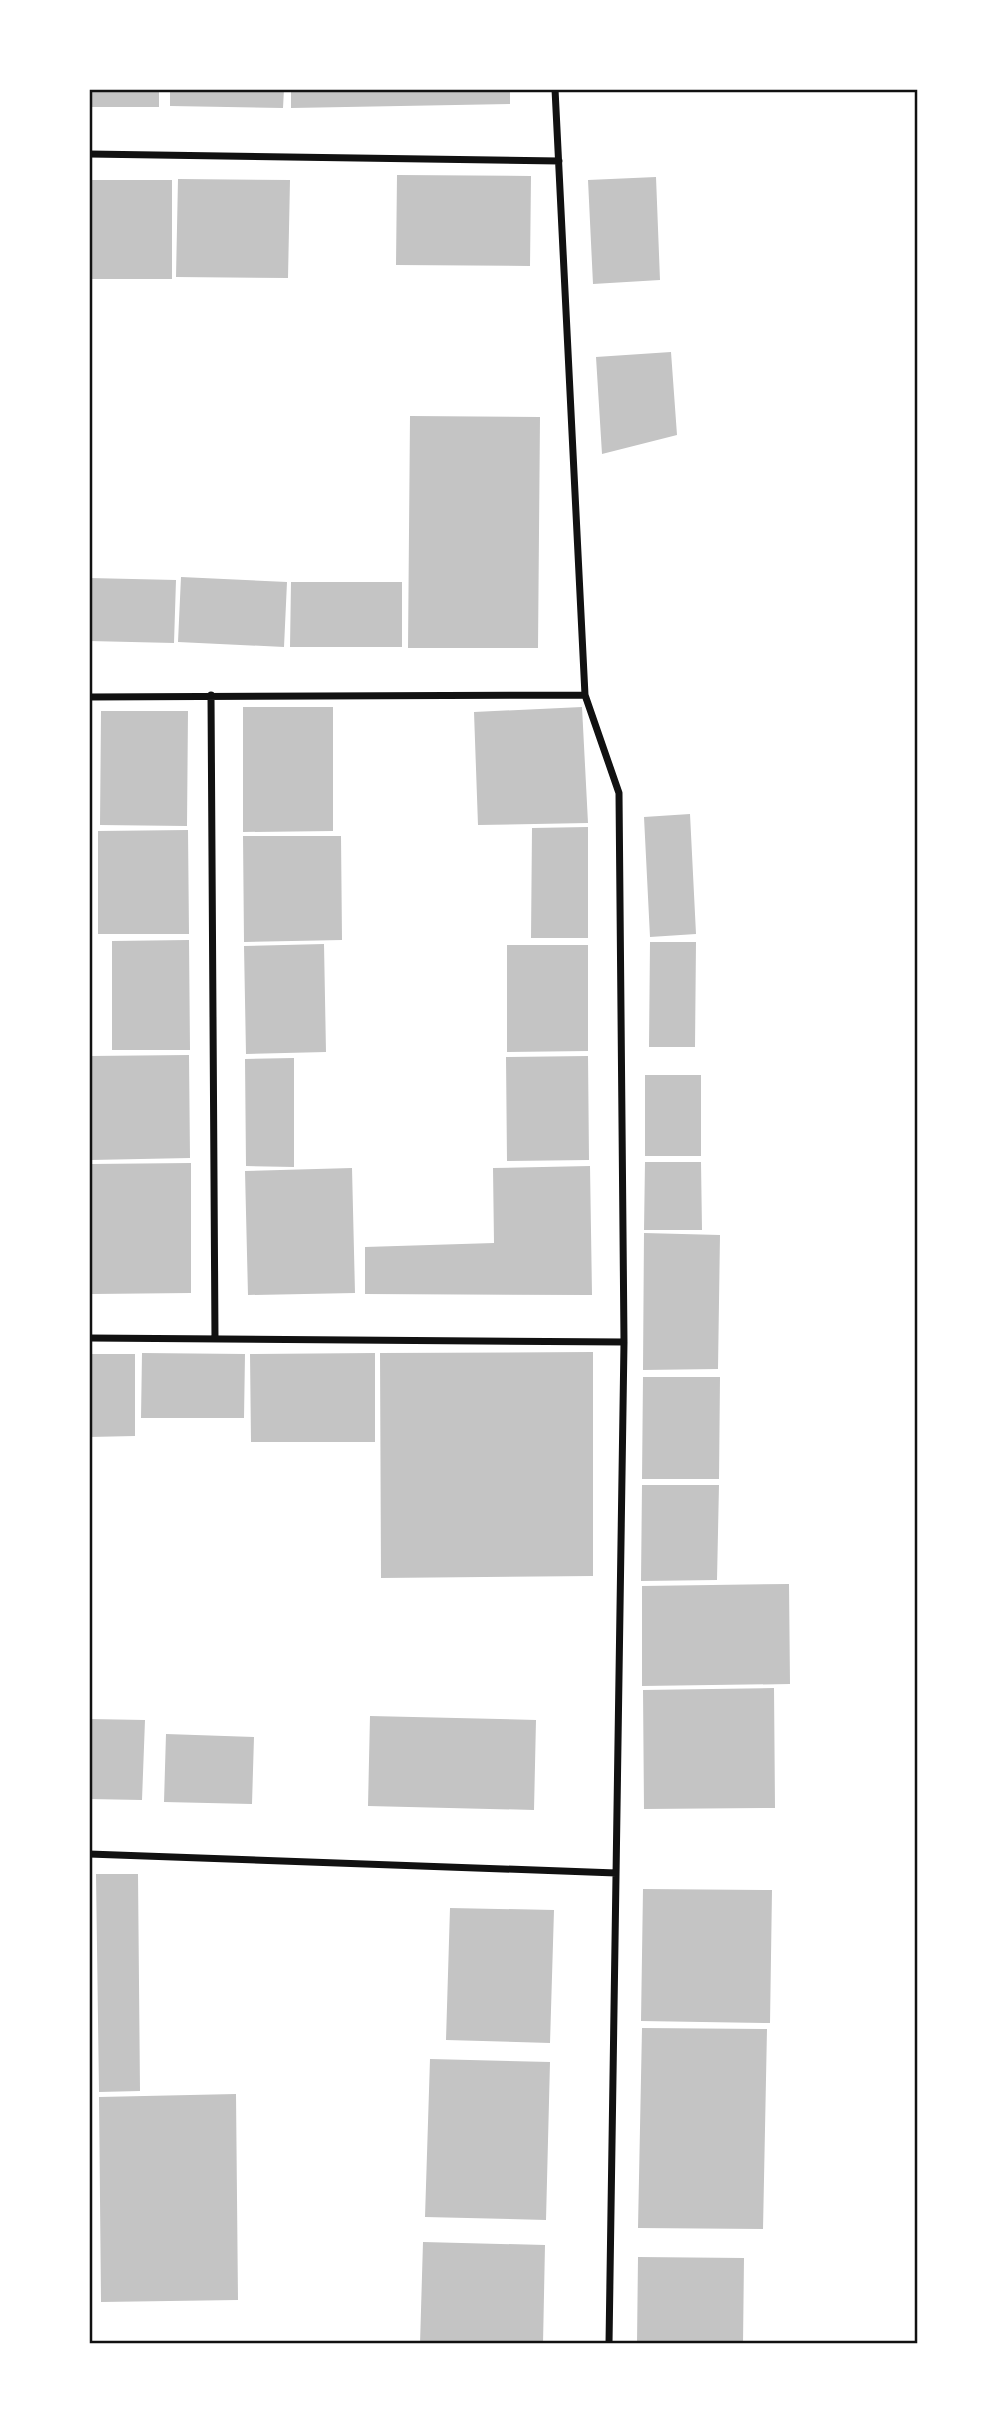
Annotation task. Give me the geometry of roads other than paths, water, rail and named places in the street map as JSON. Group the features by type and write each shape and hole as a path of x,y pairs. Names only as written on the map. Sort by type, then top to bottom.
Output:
{"street":[{"path":"555,89 585,695 619,793 624,1342 609,2344"},
{"path":"89,154 559,161"},
{"path":"211,695 215,1339"},
{"path":"89,697 585,695"},
{"path":"89,1338 624,1342"},
{"path":"89,1854 616,1873"}]}
